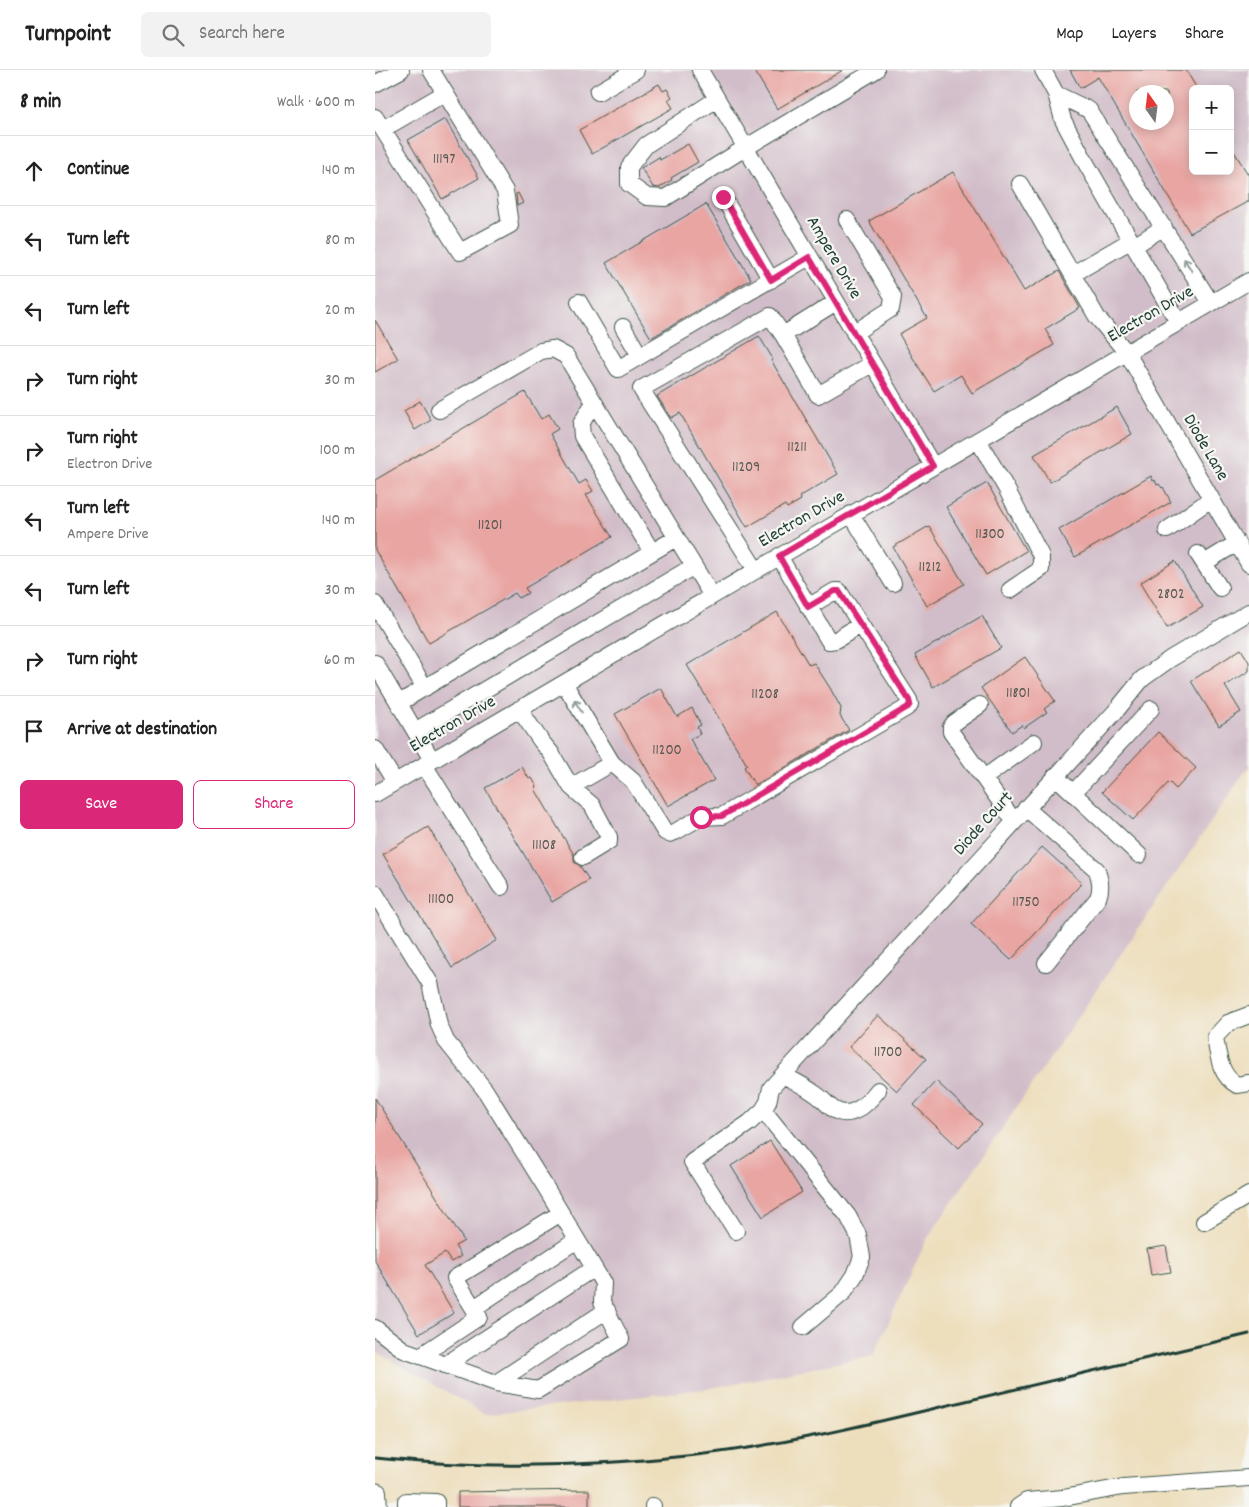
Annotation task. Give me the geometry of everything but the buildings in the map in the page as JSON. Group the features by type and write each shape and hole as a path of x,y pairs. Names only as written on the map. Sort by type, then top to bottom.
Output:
{"street":[{"path":"375,84 401,70"},
{"path":"431,70 445,93 505,192 510,225 460,252 379,123 445,93"},
{"path":"598,92 636,70"},
{"name":"Ampere Drive","path":"700,70 933,466"},
{"path":"717,99 646,144 629,166 629,184 647,197 665,198 876,70"},
{"path":"1043,70 1056,94 1063,120 1178,322"},
{"path":"1056,94 1089,110 1211,303"},
{"name":"Diode Lane","path":"1020,184 1097,317 1127,353 1211,499 1241,543 1249,564"},
{"path":"723,197 771,280"},
{"path":"847,220 893,297 891,309 854,333"},
{"path":"1073,274 1164,227"},
{"path":"579,302 618,369 809,257"},
{"name":"Electron Drive","path":"375,794 1249,281"},
{"path":"783,335 836,302"},
{"path":"756,570 641,389 770,316 818,395 872,364"},
{"path":"623,327 640,356"},
{"path":"439,410 541,351 553,349 566,356 712,596"},
{"path":"594,402 581,424 582,436 652,552"},
{"path":"978,440 1007,488 1041,556 1041,569 1010,590"},
{"path":"1167,530 1211,499"},
{"path":"851,514 893,583"},
{"path":"399,703 677,538"},
{"path":"1221,588 1201,559 1241,543"},
{"path":"779,556 829,641 836,640 861,625"},
{"path":"415,731 694,566"},
{"path":"564,683 612,763 633,781 665,832 669,834 701,817 722,816 908,707 910,704 837,590 808,607"},
{"path":"375,604 425,688"},
{"name":"Diode Court","path":"763,1110 768,1102 771,1088 1115,712 1142,679 1249,612"},
{"path":"375,663 415,731 428,762 501,887"},
{"path":"980,706 954,723 951,732 1014,821"},
{"path":"1073,793 1151,708"},
{"path":"519,709 551,753 571,787 592,806 609,837 609,841 583,857"},
{"path":"984,778 1034,742"},
{"path":"375,749 395,782"},
{"path":"571,787 612,763"},
{"path":"1055,776 1139,855"},
{"path":"1026,808 1097,870 1101,884 1101,892 1098,898 1046,963"},
{"path":"375,893 429,982 439,1026 446,1041 485,1090 603,1283 602,1302 621,1339 537,1390 496,1383 404,1350 375,1328"},
{"path":"1249,1015 1228,1023 1215,1037 1217,1053 1225,1075 1237,1085 1249,1083"},
{"path":"783,1075 816,1094 832,1108 847,1114 856,1111 878,1090"},
{"path":"736,1230 692,1162 749,1123 763,1110 848,1216 857,1234 862,1257 855,1275 843,1292 803,1327"},
{"path":"1204,1222 1249,1195"},
{"path":"420,1356 479,1317 455,1278 561,1213"},
{"path":"474,1308 577,1240"},
{"path":"445,1365 594,1268"},
{"path":"496,1383 607,1310"},
{"path":"1018,1507 1027,1501 1063,1498 1123,1488 1249,1478"},
{"path":"375,1491 379,1492 379,1507"},
{"path":"406,1507 406,1501 436,1502 436,1507"}],"shaded area":[{"path":"375,70 1249,70 1249,766 927,1239 873,1356 706,1389 485,1414 375,1351"}],"railway":[{"path":"375,1458 455,1464 535,1465 616,1462 726,1451 847,1429 1249,1334"}],"route":[{"path":"701,817 722,816 908,707 910,704 839,591 835,591 808,607 779,556 933,466 809,257 771,280 723,197"}]}
